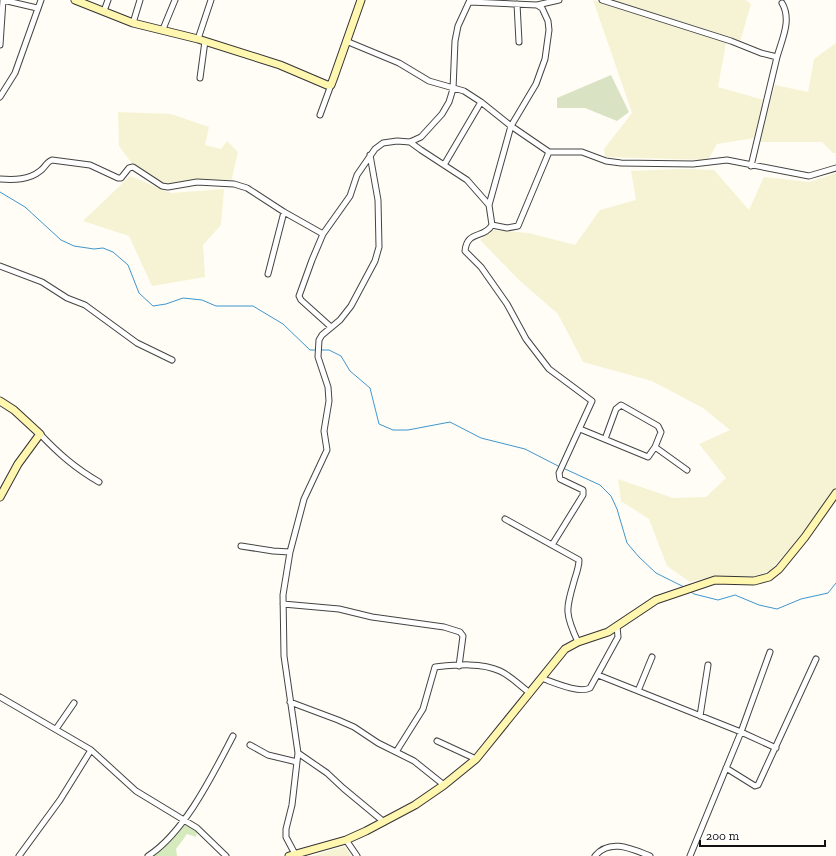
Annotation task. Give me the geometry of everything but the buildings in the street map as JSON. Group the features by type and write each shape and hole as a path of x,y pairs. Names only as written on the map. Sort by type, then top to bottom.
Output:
{"main road":[{"path":"75,0 133,23 202,40 280,65 327,85 331,85 361,0"},
{"path":"0,401 14,410 40,434 18,464 0,497"},
{"path":"292,855 346,840 384,822 444,785 476,759 563,652 578,642 601,635 617,626 649,603 698,585 721,579 754,581 773,574 805,537 836,493"}],"street":[{"path":"0,45 3,0 37,8"},
{"path":"0,97 15,73 40,0"},
{"path":"104,11 108,0"},
{"path":"133,23 140,0"},
{"path":"162,29 175,0"},
{"path":"200,78 202,40 211,0"},
{"path":"331,327 301,300 299,296 312,260 324,234 350,196 357,175 375,149 383,143 397,141 410,142 421,137 442,114 453,89 455,41 458,26 470,1 537,5 559,0"},
{"path":"602,0 777,57"},
{"path":"751,166 787,21 787,14 782,2"},
{"path":"517,4 519,42"},
{"path":"537,5 542,8 548,21 549,30 545,59 536,84 511,126 489,205 492,225 487,231 470,239 466,244 466,251 485,273 507,304 526,338 549,369 591,400 580,429 561,466 559,475 562,481 583,490 584,495 552,545"},
{"path":"346,42 399,63 429,81 464,91 549,152 582,152 606,161 620,163 693,164 727,160 751,166 809,176 836,168"},
{"path":"320,114 331,85"},
{"path":"444,165 481,102"},
{"path":"410,142 467,180 489,205"},
{"path":"492,225 507,228 518,226 549,152"},
{"path":"292,855 286,837 286,828 292,804 298,753 284,656 283,604 290,552 304,499 327,450 324,431 329,411 329,394 318,347 322,335 340,320 362,288 375,261 379,248 378,200 370,155"},
{"path":"0,179 31,177 42,170 48,161 52,160 90,165 118,178 121,178 130,167 162,186 168,187 197,182 223,183 247,188 284,212 324,234"},
{"path":"268,274 284,212"},
{"path":"0,266 42,282 67,298 85,304 137,343 172,360"},
{"path":"580,429 648,457 655,447 660,429 621,405 616,409 613,415 605,439"},
{"path":"40,434 74,467 99,482"},
{"path":"655,447 687,470"},
{"path":"505,519 578,560 578,569 566,610 569,623 578,642"},
{"path":"241,546 290,552"},
{"path":"283,604 360,612 372,617 428,624 456,630 462,636 459,666"},
{"path":"541,678 582,690 590,688 618,636 617,626"},
{"path":"690,856 741,732 770,652"},
{"path":"638,691 652,657"},
{"path":"726,768 757,786 816,660"},
{"path":"700,716 708,665"},
{"path":"396,752 423,709 434,669 436,667 482,666 500,671 530,693"},
{"path":"598,675 741,732 776,748"},
{"path":"0,697 91,750 136,791 210,838 226,856"},
{"path":"290,702 338,720 414,762 444,785"},
{"path":"56,729 74,703"},
{"path":"148,856 155,852 183,820 203,793 233,736"},
{"path":"437,741 476,759"},
{"path":"250,745 268,755 297,762"},
{"path":"19,856 56,805 91,750"},
{"path":"298,753 327,772 343,788 384,822"},
{"path":"346,840 357,856"},
{"path":"595,856 599,851 610,845 623,846 650,856"}],"shaded area":[{"path":"593,0 726,43 718,87 764,100 754,138 717,144 708,160 605,157 604,149 632,113"},
{"path":"610,0 746,0 751,4 740,42"},
{"path":"836,43 836,153 833,153 822,142 758,142 775,85 808,92 814,59"},
{"path":"118,112 171,114 209,127 205,145 221,149 227,141 238,152 231,182 169,185 158,183 133,165 119,146"},
{"path":"683,169 714,170 749,210 764,177 809,182 836,173 836,488 801,535 771,570 756,576 716,576 690,582 667,566 649,519 621,501 618,479 673,498 706,497 726,478 699,444 730,430 703,408 652,381 583,362 558,314 519,280 480,240 493,230 529,233 575,245 600,210 636,200 631,171"},
{"path":"130,176 171,193 224,189 221,225 203,245 205,277 152,286 129,236 83,221"},
{"path":"345,846 351,856 312,856"}],"green space":[{"path":"611,75 629,112 617,121 585,108 557,108 557,98"},
{"path":"183,820 197,831 196,837 187,834 176,849 177,856 149,856"}],"waterway":[{"path":"0,192 25,207 61,240 74,246 94,249 103,248 113,252 128,265 139,293 153,306 166,304 183,298 202,300 216,306 253,306 283,324 310,350 317,350"},
{"path":"320,350 329,350 341,356 350,371 370,388 379,424 393,430 408,430 450,422 481,438 525,449 560,467"},
{"path":"563,468 600,485 611,496 617,509 627,543 656,573 684,587"},
{"path":"690,591 694,594 718,600 735,595 759,605 777,609 801,599 828,593 836,583"}]}
